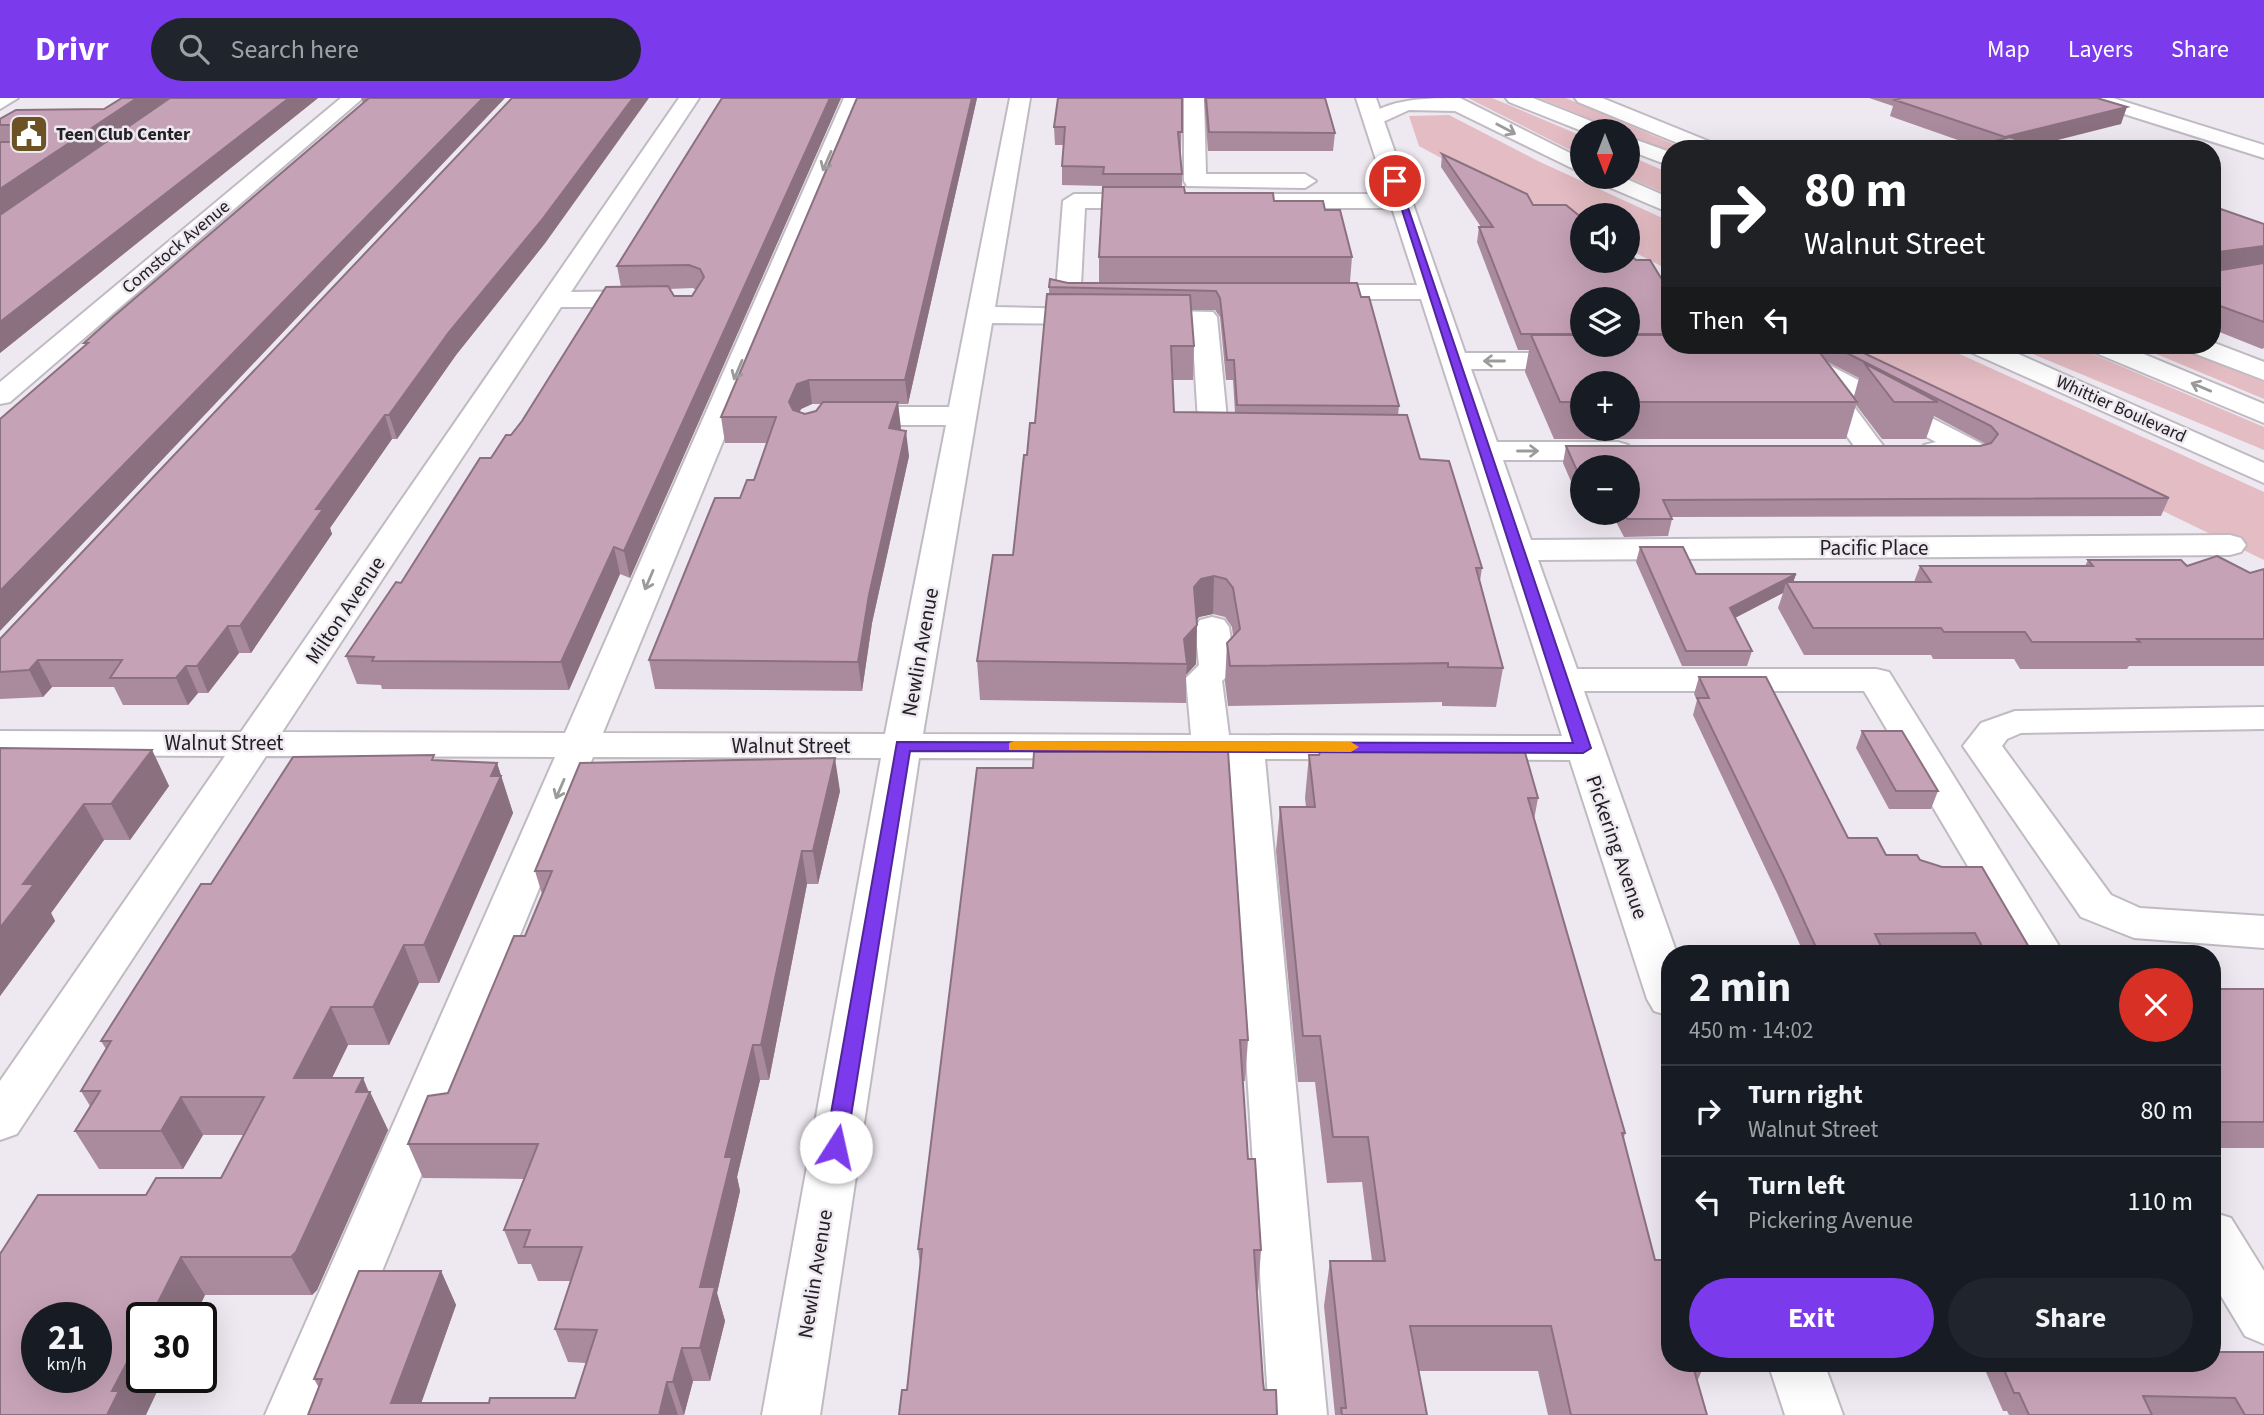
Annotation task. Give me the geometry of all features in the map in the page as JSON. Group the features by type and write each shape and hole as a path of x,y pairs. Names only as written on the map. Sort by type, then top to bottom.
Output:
{"street":[{"path":"0,103 8,98"},
{"name":"Comstock Avenue","path":"0,396 353,98"},
{"name":"Milton Avenue","path":"0,1120 689,98"},
{"path":"294,1415 854,98"},
{"name":"Newlin Avenue","path":"792,1415 902,746 1020,98"},
{"path":"1194,98 1195,181 1398,191"},
{"path":"1516,98 1570,119"},
{"path":"1585,98 1689,140"},
{"path":"2093,98 2264,152"},
{"path":"1370,109 1399,102 1455,102 1570,161"},
{"name":"Pickering Avenue","path":"1370,109 1429,292 1661,973"},
{"path":"2225,140 2264,130"},
{"path":"1640,148 1661,156"},
{"path":"1632,189 1661,202"},
{"path":"1135,292 1068,292 1074,201 1398,191"},
{"path":"1284,292 1429,292"},
{"path":"553,300 668,299"},
{"path":"981,315 1204,317 1214,437 1268,438"},
{"path":"2221,352 2258,364"},
{"name":"Whittier Boulevard","path":"1997,354 2264,474"},
{"path":"2121,354 2264,414"},
{"path":"1453,361 1603,361"},
{"path":"1831,451 1893,451 1974,451 1792,361 1893,451"},
{"path":"813,416 963,416"},
{"path":"1484,451 1640,451"},
{"name":"Pacific Place","path":"1518,550 2230,545"},
{"path":"1212,627 1217,668 1204,678 1228,747 1298,1415"},
{"path":"1561,680 1876,680 2037,945"},
{"path":"2264,718 2015,722 1994,731 1982,746 2096,906 2134,923 2264,932"},
{"name":"Walnut Street","path":"0,743 1583,748"},
{"path":"2221,1249 2264,1319"},
{"path":"1799,1372 1814,1415"}],"shaded area":[{"path":"1468,98 1492,98 1570,131 1570,150"},
{"path":"1539,98 1566,98 1615,119 1591,119"},
{"path":"1449,115 1570,176 1570,189 1599,189 1630,203 1570,203 1570,222 1496,188 1419,146 1409,116"},
{"path":"1640,130 1664,140 1661,140 1661,149 1640,139"},
{"path":"1640,160 1661,169 1661,192 1640,183"},
{"path":"1640,208 1661,217 1661,266 1640,255"},
{"path":"1840,354 1960,354 2264,492 2264,560"},
{"path":"2033,354 2092,354 2264,427 2264,450"},
{"path":"2156,354 2194,354 2264,382 2264,399"}],"building":[{"path":"122,98 137,98 0,189 0,142 24,142 35,136 35,132 24,125 0,125 0,119 16,110 104,109"},
{"path":"170,98 289,98 0,322 0,215"},
{"path":"369,98 483,98 0,591 0,419 88,343 84,343 113,317"},
{"path":"512,98 633,98 541,221 449,332 389,415 385,415 316,509 323,509 240,626 228,626 197,666 186,666 176,678 110,678 122,660 38,660 29,670 0,672 0,639"},
{"path":"722,98 830,98 624,551 614,547 561,662 372,661 374,657 346,656 396,582 401,583 480,458 491,458 506,435 511,435 522,421 606,287 668,286 674,296 692,296 704,277 700,269 689,265 617,266"},
{"path":"857,98 972,98 905,380 809,380 797,384 789,402 793,410 805,414 816,411 823,402 898,402 889,428 906,431 869,595 858,662 649,660 715,498 740,498 747,480 754,480 776,417 721,417"},
{"path":"1058,98 1182,98 1182,132 1178,132 1182,174 1103,174 1104,167 1062,166 1065,127 1054,127"},
{"path":"1206,98 1325,98 1335,133 1209,132"},
{"path":"2097,98 2127,107 2005,137 1895,100"},
{"path":"1442,154 1527,194 1533,205 1566,205 1570,208 1570,273 1640,273 1640,260 1650,260 1661,278 1661,334 1640,334 1640,287 1570,287 1570,334 1521,334 1479,227 1493,227"},
{"path":"1103,187 1184,187 1185,193 1273,193 1274,201 1323,201 1325,210 1340,210 1352,257 1099,257"},
{"path":"2221,209 2264,224 2264,246 2221,252"},
{"path":"2264,263 2264,322 2221,306 2221,269"},
{"path":"1050,279 1068,283 1357,283 1361,297 1369,297 1399,406 1237,405 1234,360 1227,360 1220,298 1216,291 1049,287"},
{"path":"1047,294 1190,295 1194,346 1171,346 1174,412 1407,415 1420,459 1449,461 1482,568 1476,568 1503,668 1448,667 1448,663 1230,666 1227,643 1240,629 1233,588 1226,579 1214,576 1201,579 1194,587 1197,625 1184,639 1187,664 977,661 993,555 1013,555 1024,455 1027,455 1030,423 1035,423"},
{"path":"1531,335 1570,335 1570,357 1640,357 1640,335 1661,335 1661,354 1821,354 1857,402 1640,402 1640,371 1570,371 1570,402 1560,402"},
{"path":"1849,354 1866,354 2169,498 1663,500 1672,519 1640,519 1640,455 1570,455 1566,446 1980,446 1991,443 1998,434 1991,426"},
{"path":"1864,363 1938,402 1894,402"},
{"path":"1640,547 1683,547 1696,574 1796,574 1730,608 1752,651 1686,651"},
{"path":"2217,556 2250,573 2264,569 2264,639 2032,642 2025,632 1944,632 1941,628 1813,628 1786,582 1931,582 1920,566 2093,566 2088,560 2181,560 2187,566"},
{"path":"1699,677 1766,677 1848,838 1877,838 1886,855 1917,855 1920,860 1942,867 1982,867 2028,945 1981,945 1975,933 1875,934 1880,945 1815,945 1697,698 1709,698"},
{"path":"1862,731 1902,731 1938,791 1896,791"},
{"path":"0,748 152,750 111,804 84,804 23,884 34,884 0,928"},
{"path":"1468,749 1524,749 1538,798 1528,798 1625,1133 1622,1133 1655,1260 1661,1260 1661,1372 1695,1372 1707,1415 1571,1415 1551,1326 1410,1326 1427,1415 1342,1415 1341,1408 1346,1408 1330,1261 1385,1261 1368,1137 1333,1137 1320,1036 1303,1036 1280,807 1315,807 1309,755 1319,755 1320,752 1469,752"},
{"path":"1228,751 1248,1040 1240,1040 1248,1159 1255,1159 1261,1250 1254,1250 1263,1382 1264,1390 1276,1390 1277,1415 899,1415 902,1390 907,1390 922,1249 918,1249 977,768 1033,768 1034,752"},
{"path":"434,755 432,760 497,763 491,776 501,776 424,945 404,945 373,1007 331,1007 294,1078 363,1078 356,1092 370,1092 296,1252 291,1257 181,1257 158,1302 126,1302 126,1364 112,1391 119,1391 107,1415 0,1415 0,1254 38,1195 146,1195 156,1178 221,1178 264,1097 181,1097 161,1131 75,1131 100,1091 81,1091 111,1041 101,1041 201,884 211,884 293,757"},
{"path":"835,758 813,851 802,851 761,1045 753,1045 725,1157 732,1157 700,1287 715,1287 700,1348 682,1348 673,1382 667,1382 659,1415 308,1415 322,1379 314,1379 359,1271 441,1271 391,1403 489,1403 490,1398 575,1398 597,1330 555,1329 582,1247 524,1247 530,1230 504,1230 538,1144 408,1144 428,1096 448,1093 514,936 525,936 552,871 535,871 580,763"},
{"path":"2221,989 2264,989 2264,1122 2221,1122"},
{"path":"2221,1352 2264,1352 2264,1415 2245,1415 2235,1398 2143,1396 2152,1415 2029,1415 2019,1393 2014,1393 2005,1372 2221,1372"}],"slow traffic":[{"path":"1014,746 1351,747"}],"place":[{"name":"Teen Club Center","path":"29,134"}],"route":[{"path":"836,1147 902,746 1583,748 1429,292 1395,181"}]}
